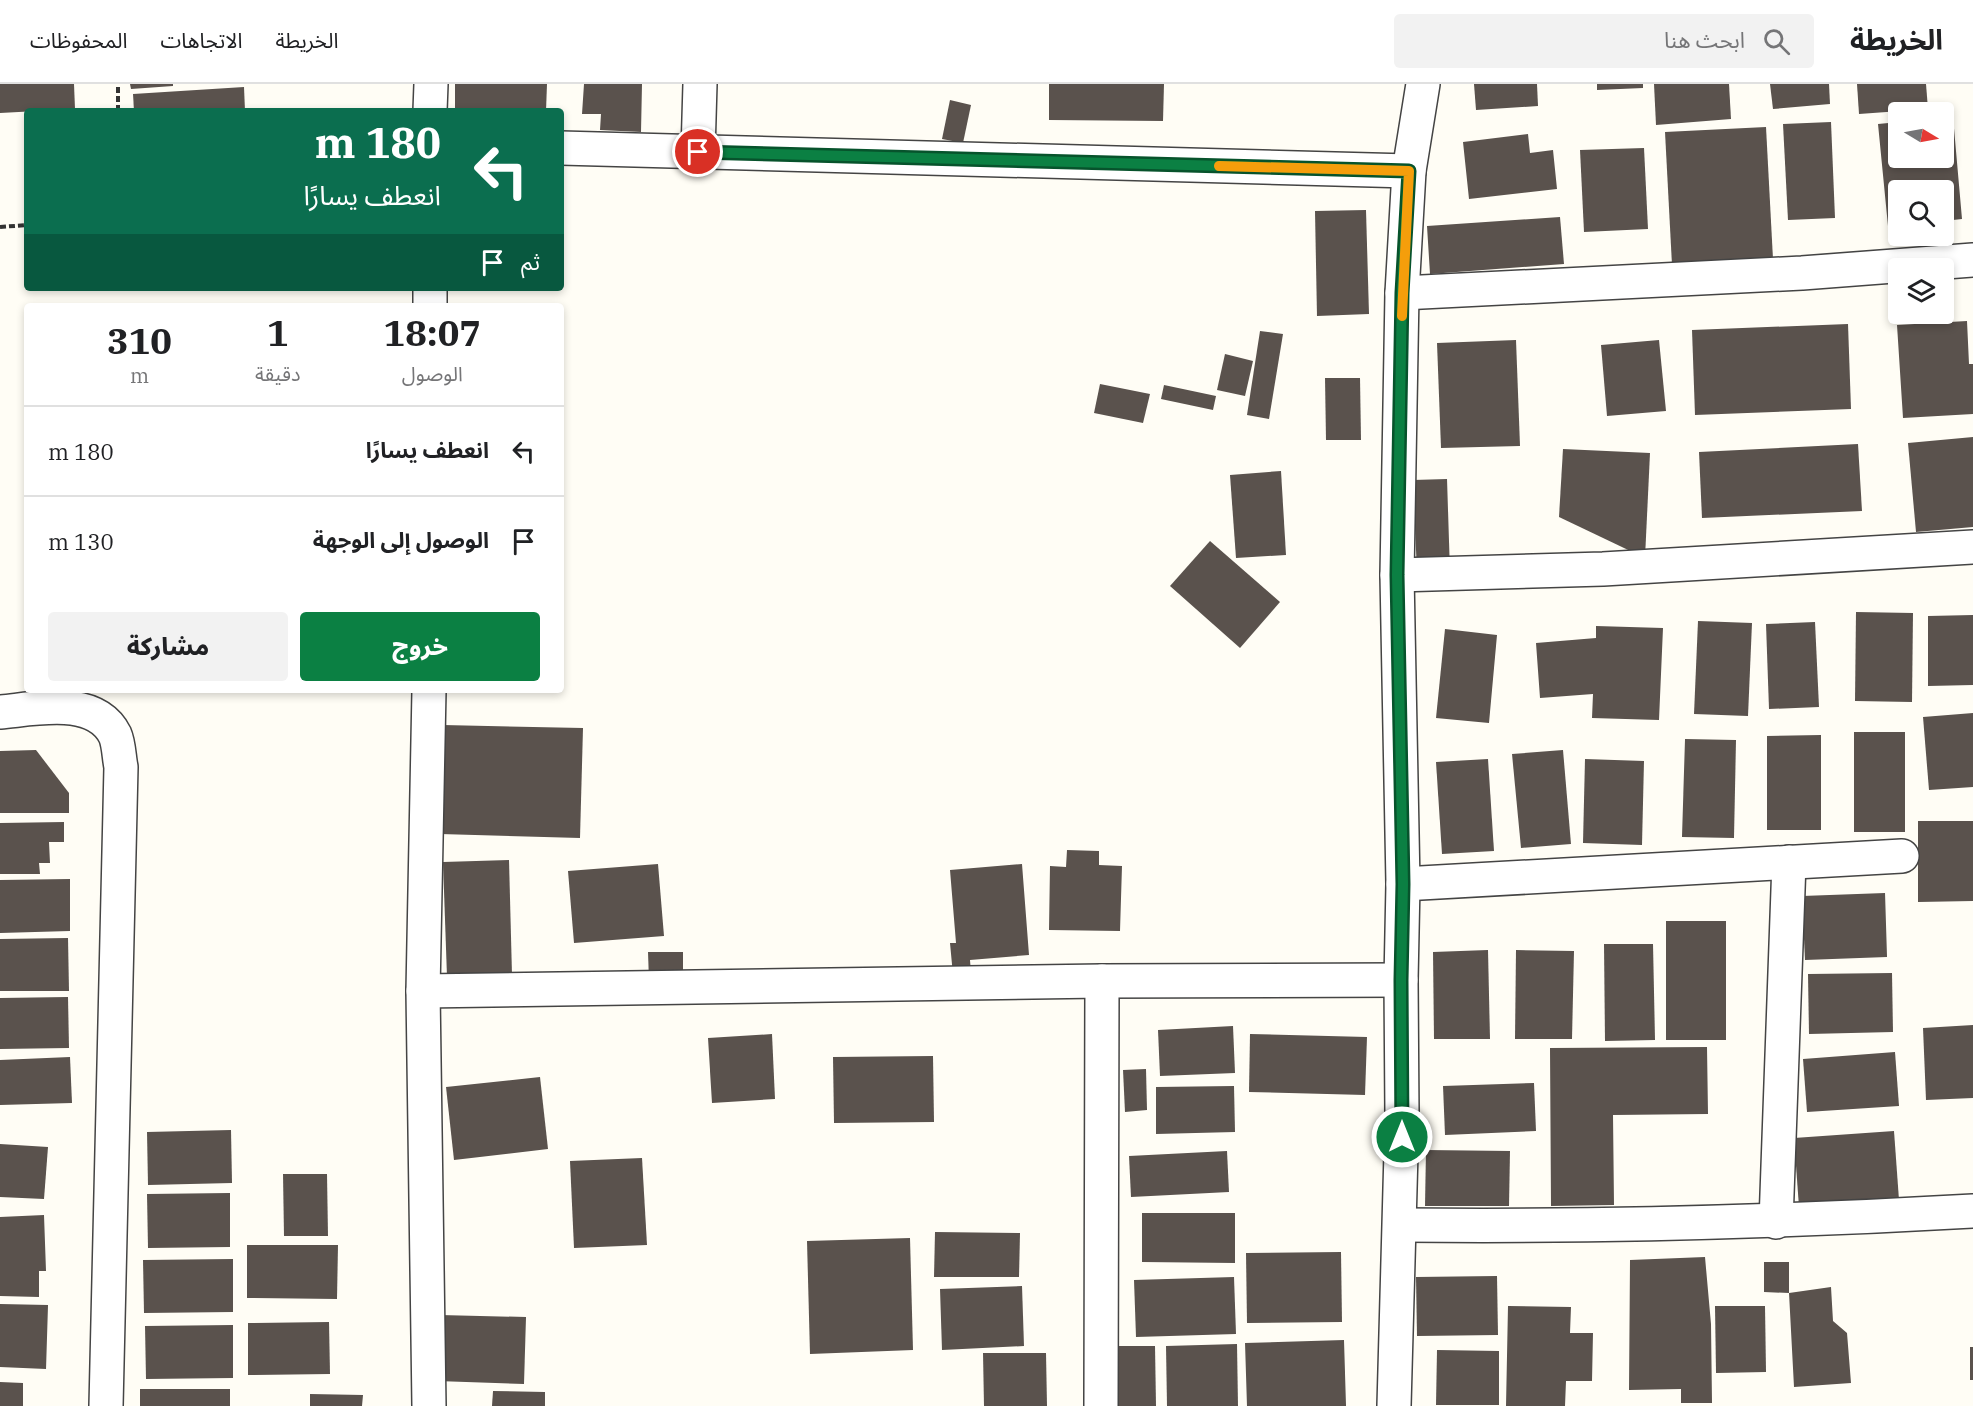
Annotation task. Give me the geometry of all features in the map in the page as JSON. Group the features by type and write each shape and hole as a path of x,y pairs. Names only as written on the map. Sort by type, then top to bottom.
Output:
{"street":[{"path":"430,108 431,84"},
{"path":"698,152 700,84"},
{"path":"1394,1406 1401,1225 1403,884 1397,575 1402,293 1409,171 1423,84"},
{"path":"564,148 1409,171"},
{"path":"1402,293 1802,273 1973,260"},
{"path":"1397,575 1603,569 1973,547"},
{"path":"429,693 423,991 429,1406"},
{"path":"0,712 64,706 95,715 115,735 122,767 106,1406"},
{"path":"1403,884 1902,856"},
{"path":"1776,1222 1789,862"},
{"path":"423,991 1102,981 1401,980"},
{"path":"1101,1406 1102,981"},
{"path":"1401,1225 1529,1226 1776,1222 1973,1211"}],"path":[{"path":"118,84 118,108"},
{"path":"0,227 24,225"}],"building":[{"path":"0,84 74,84 75,108 24,108 24,112 0,113"},
{"path":"130,84 173,84 173,86 131,89"},
{"path":"455,84 547,84 546,108 455,108"},
{"path":"584,84 642,84 641,132 600,130 601,114 582,114"},
{"path":"1049,84 1164,84 1163,121 1049,120"},
{"path":"1474,84 1537,84 1538,106 1476,110"},
{"path":"1597,84 1643,84 1643,88 1597,90"},
{"path":"1654,84 1729,84 1731,119 1656,125"},
{"path":"1770,84 1829,84 1830,104 1773,109"},
{"path":"1857,84 1926,84 1927,102 1888,102 1888,112 1859,114"},
{"path":"244,87 245,108 134,108 133,94"},
{"path":"950,100 971,105 963,143 942,139"},
{"path":"1831,122 1835,218 1788,220 1783,124"},
{"path":"1888,123 1888,168 1954,168 1954,128 1962,219 1954,220 1954,180 1888,180 1888,226 1878,124"},
{"path":"1766,127 1773,259 1672,265 1665,132"},
{"path":"1528,134 1530,153 1553,150 1557,189 1469,199 1463,142"},
{"path":"1644,148 1648,229 1584,232 1580,150"},
{"path":"1366,210 1369,314 1317,316 1315,211"},
{"path":"1560,217 1564,264 1430,274 1427,226"},
{"path":"1967,321 1969,364 1973,364 1973,414 1903,418 1897,325 1954,324 1954,322"},
{"path":"1848,324 1851,409 1695,415 1692,330"},
{"path":"1260,331 1283,334 1269,419 1247,415"},
{"path":"1516,340 1520,446 1441,448 1437,343"},
{"path":"1659,340 1666,411 1607,416 1601,345"},
{"path":"1225,354 1253,361 1245,396 1217,390"},
{"path":"1325,378 1360,378 1361,440 1326,440"},
{"path":"1100,384 1150,394 1143,423 1094,413"},
{"path":"1164,385 1216,396 1213,410 1161,399"},
{"path":"1973,437 1973,527 1916,532 1908,443"},
{"path":"1858,444 1862,511 1702,518 1699,452"},
{"path":"1563,449 1650,453 1645,558 1559,517"},
{"path":"1281,471 1286,555 1236,558 1230,475"},
{"path":"1447,479 1450,572 1417,573 1413,480"},
{"path":"1210,541 1280,602 1240,648 1170,586"},
{"path":"1856,612 1913,613 1912,702 1855,701"},
{"path":"1973,615 1973,685 1928,686 1928,616"},
{"path":"1698,621 1752,623 1748,716 1694,714"},
{"path":"1815,622 1819,707 1769,709 1766,624"},
{"path":"1596,626 1663,628 1659,720 1592,718 1593,694 1540,698 1536,643 1596,638"},
{"path":"1445,629 1497,635 1489,723 1436,718"},
{"path":"1973,713 1973,787 1929,790 1923,717"},
{"path":"443,725 583,728 580,838 440,834"},
{"path":"1854,732 1905,732 1905,832 1854,832"},
{"path":"1821,735 1821,830 1767,830 1767,736"},
{"path":"1685,739 1736,740 1734,838 1682,837"},
{"path":"36,750 69,793 69,813 0,813 0,751"},
{"path":"1563,750 1571,844 1521,848 1512,754"},
{"path":"1488,759 1494,851 1442,854 1436,762"},
{"path":"1585,759 1644,761 1642,845 1583,843"},
{"path":"1918,821 1973,821 1973,901 1918,902"},
{"path":"64,822 64,842 49,842 50,863 39,863 40,874 0,874 0,823"},
{"path":"1067,850 1099,851 1099,865 1122,866 1120,931 1049,930 1050,866 1066,867"},
{"path":"509,860 512,975 447,977 443,862"},
{"path":"658,864 664,936 574,943 568,871"},
{"path":"1022,864 1029,955 970,960 971,973 953,975 950,943 956,943 950,870"},
{"path":"70,879 70,931 0,933 0,880"},
{"path":"1885,893 1887,957 1805,960 1802,896"},
{"path":"1666,921 1726,921 1726,1040 1666,1040"},
{"path":"68,938 69,991 0,991 0,939"},
{"path":"1604,944 1653,944 1655,1040 1605,1041"},
{"path":"1488,950 1490,1039 1434,1039 1433,952"},
{"path":"1516,950 1574,951 1572,1039 1515,1039"},
{"path":"648,952 683,952 683,981 649,981"},
{"path":"1892,973 1893,1032 1809,1034 1808,974"},
{"path":"68,997 69,1048 0,1049 0,998"},
{"path":"1973,1025 1973,1098 1926,1100 1923,1028"},
{"path":"1233,1026 1235,1073 1160,1076 1158,1030"},
{"path":"772,1034 775,1099 712,1103 708,1038"},
{"path":"1250,1034 1367,1037 1365,1095 1249,1092"},
{"path":"1707,1047 1708,1114 1613,1115 1614,1205 1551,1206 1550,1048"},
{"path":"1895,1052 1899,1106 1807,1112 1803,1059"},
{"path":"933,1056 934,1122 834,1123 833,1057"},
{"path":"70,1057 72,1103 0,1105 0,1060"},
{"path":"1146,1069 1147,1110 1125,1112 1123,1070"},
{"path":"540,1077 548,1149 454,1160 446,1087"},
{"path":"1534,1083 1536,1131 1445,1135 1443,1086"},
{"path":"1234,1086 1235,1132 1156,1134 1156,1087"},
{"path":"231,1130 232,1183 148,1185 147,1132"},
{"path":"1894,1131 1899,1200 1799,1207 1794,1138"},
{"path":"0,1144 48,1147 44,1199 0,1197"},
{"path":"1426,1150 1510,1151 1509,1206 1425,1206"},
{"path":"1227,1151 1229,1192 1131,1197 1129,1156"},
{"path":"642,1158 647,1245 574,1248 570,1161"},
{"path":"283,1174 327,1174 328,1236 284,1236"},
{"path":"230,1193 230,1247 148,1248 147,1194"},
{"path":"1142,1213 1235,1213 1235,1263 1142,1262"},
{"path":"44,1215 46,1271 39,1271 39,1297 0,1296 0,1217"},
{"path":"935,1232 1020,1233 1019,1277 934,1277"},
{"path":"910,1238 913,1350 810,1354 807,1241"},
{"path":"247,1245 338,1245 337,1299 247,1298"},
{"path":"1341,1252 1342,1322 1247,1323 1246,1253"},
{"path":"1705,1257 1711,1324 1712,1403 1681,1403 1681,1389 1629,1390 1630,1260"},
{"path":"233,1259 233,1312 144,1313 143,1260"},
{"path":"1764,1262 1789,1262 1789,1293 1764,1292"},
{"path":"1497,1276 1498,1335 1417,1336 1416,1277"},
{"path":"1234,1277 1236,1334 1136,1337 1134,1280"},
{"path":"1022,1286 1024,1346 942,1350 940,1289"},
{"path":"1831,1287 1833,1321 1847,1333 1851,1383 1794,1387 1789,1293"},
{"path":"0,1304 48,1305 46,1369 0,1367"},
{"path":"1508,1306 1571,1307 1570,1333 1593,1333 1592,1381 1566,1381 1565,1406 1506,1406"},
{"path":"1715,1306 1765,1306 1766,1372 1716,1373"},
{"path":"440,1315 526,1317 524,1384 437,1381"},
{"path":"329,1322 330,1374 248,1375 248,1323"},
{"path":"233,1325 233,1378 146,1379 145,1326"},
{"path":"1344,1340 1346,1406 1247,1406 1245,1343"},
{"path":"1237,1344 1238,1406 1167,1406 1166,1346"},
{"path":"1115,1346 1155,1346 1156,1406 1115,1406"},
{"path":"1970,1347 1973,1347 1973,1380 1970,1380"},
{"path":"1437,1350 1499,1351 1499,1405 1436,1405"},
{"path":"983,1353 1046,1353 1047,1406 984,1406"},
{"path":"0,1382 23,1383 23,1406 0,1406"},
{"path":"140,1389 230,1389 230,1406 140,1406"},
{"path":"493,1391 545,1392 545,1406 492,1406"},
{"path":"310,1394 363,1395 362,1406 310,1406"}],"slow traffic":[{"path":"1219,166 1409,171 1402,316"}],"route":[{"path":"698,152 1409,171 1402,293 1397,575 1403,884 1402,1137"}]}
